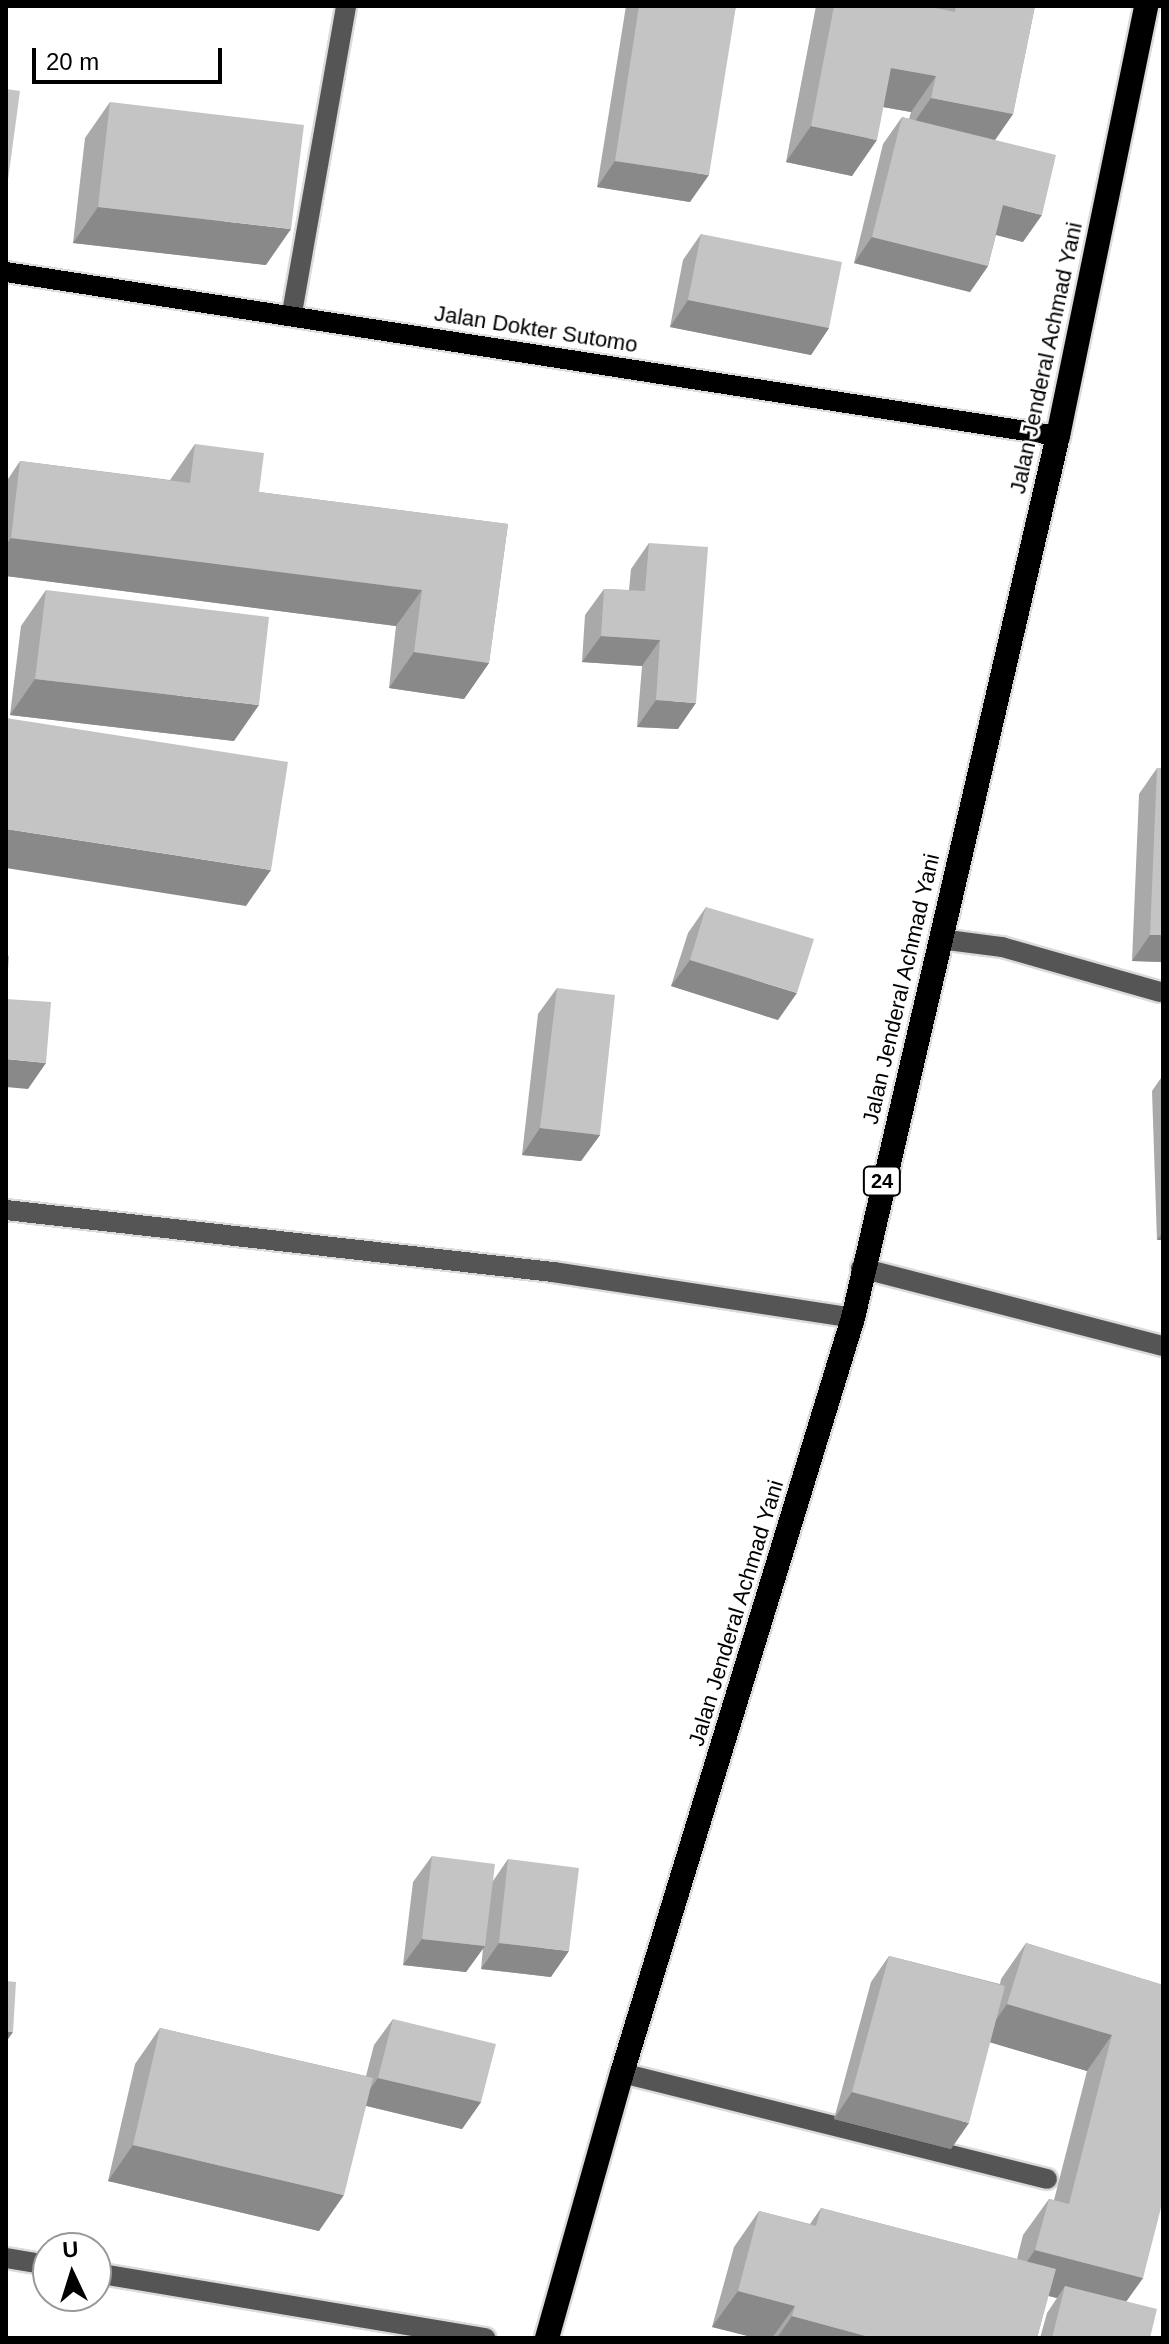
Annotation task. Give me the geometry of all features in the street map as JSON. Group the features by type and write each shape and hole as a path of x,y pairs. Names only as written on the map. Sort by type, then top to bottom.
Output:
{"highway":[{"name":"Jalan Jenderal Achmad Yani","path":"547,2338 622,2073 853,1318 861,1268 1058,436 1146,6"}],"main road":[{"name":"Jalan Dokter Sutomo","path":"6,272 292,313 1058,436"}],"street":[{"path":"292,313 346,6"},
{"path":"940,939 1002,947 1160,992"},
{"path":"6,1210 553,1272 853,1318"},
{"path":"861,1268 1163,1346"},
{"path":"622,2073 1047,2179"},
{"path":"6,2258 32,2262"},
{"path":"112,2276 486,2338"}],"building":[{"path":"639,6 736,6 709,175 615,161"},
{"path":"834,6 926,6 955,12 956,6 1035,6 1013,114 931,98 936,76 891,68 877,140 811,126"},
{"path":"6,89 20,91 8,180 6,180"},
{"path":"110,102 304,125 291,229 98,207"},
{"path":"902,117 1056,155 1042,215 1003,205 988,266 872,237"},
{"path":"701,234 842,262 829,328 688,300"},
{"path":"195,444 264,453 259,492 508,524 489,663 414,652 422,590 11,538 20,461 190,483"},
{"path":"649,543 708,547 696,703 656,700 660,640 601,636 604,589 645,591"},
{"path":"46,590 269,617 259,705 35,679"},
{"path":"6,718 288,762 271,870 6,829"},
{"path":"1157,768 1163,768 1163,935 1150,935"},
{"path":"706,907 814,939 797,993 690,960"},
{"path":"6,955 9,956 6,999"},
{"path":"557,988 615,995 600,1135 540,1128"},
{"path":"6,999 51,1002 46,1063 6,1059"},
{"path":"432,1856 495,1864 485,1946 422,1939"},
{"path":"508,1859 579,1868 569,1951 499,1943"},
{"path":"1026,1943 1163,1985 1163,2200 1143,2278 1035,2250 1049,2199 1069,2204 1112,2035 1007,2004"},
{"path":"889,1956 1005,1986 969,2123 852,2092"},
{"path":"6,1981 16,1982 13,2032 6,2031"},
{"path":"393,2019 496,2044 481,2102 378,2078"},
{"path":"160,2028 373,2078 344,2195 133,2145"},
{"path":"821,2208 1056,2269 1037,2338 873,2338 792,2316 795,2306 738,2291 759,2211 816,2226"},
{"path":"1065,2286 1157,2309 1150,2338 1052,2338"}]}
